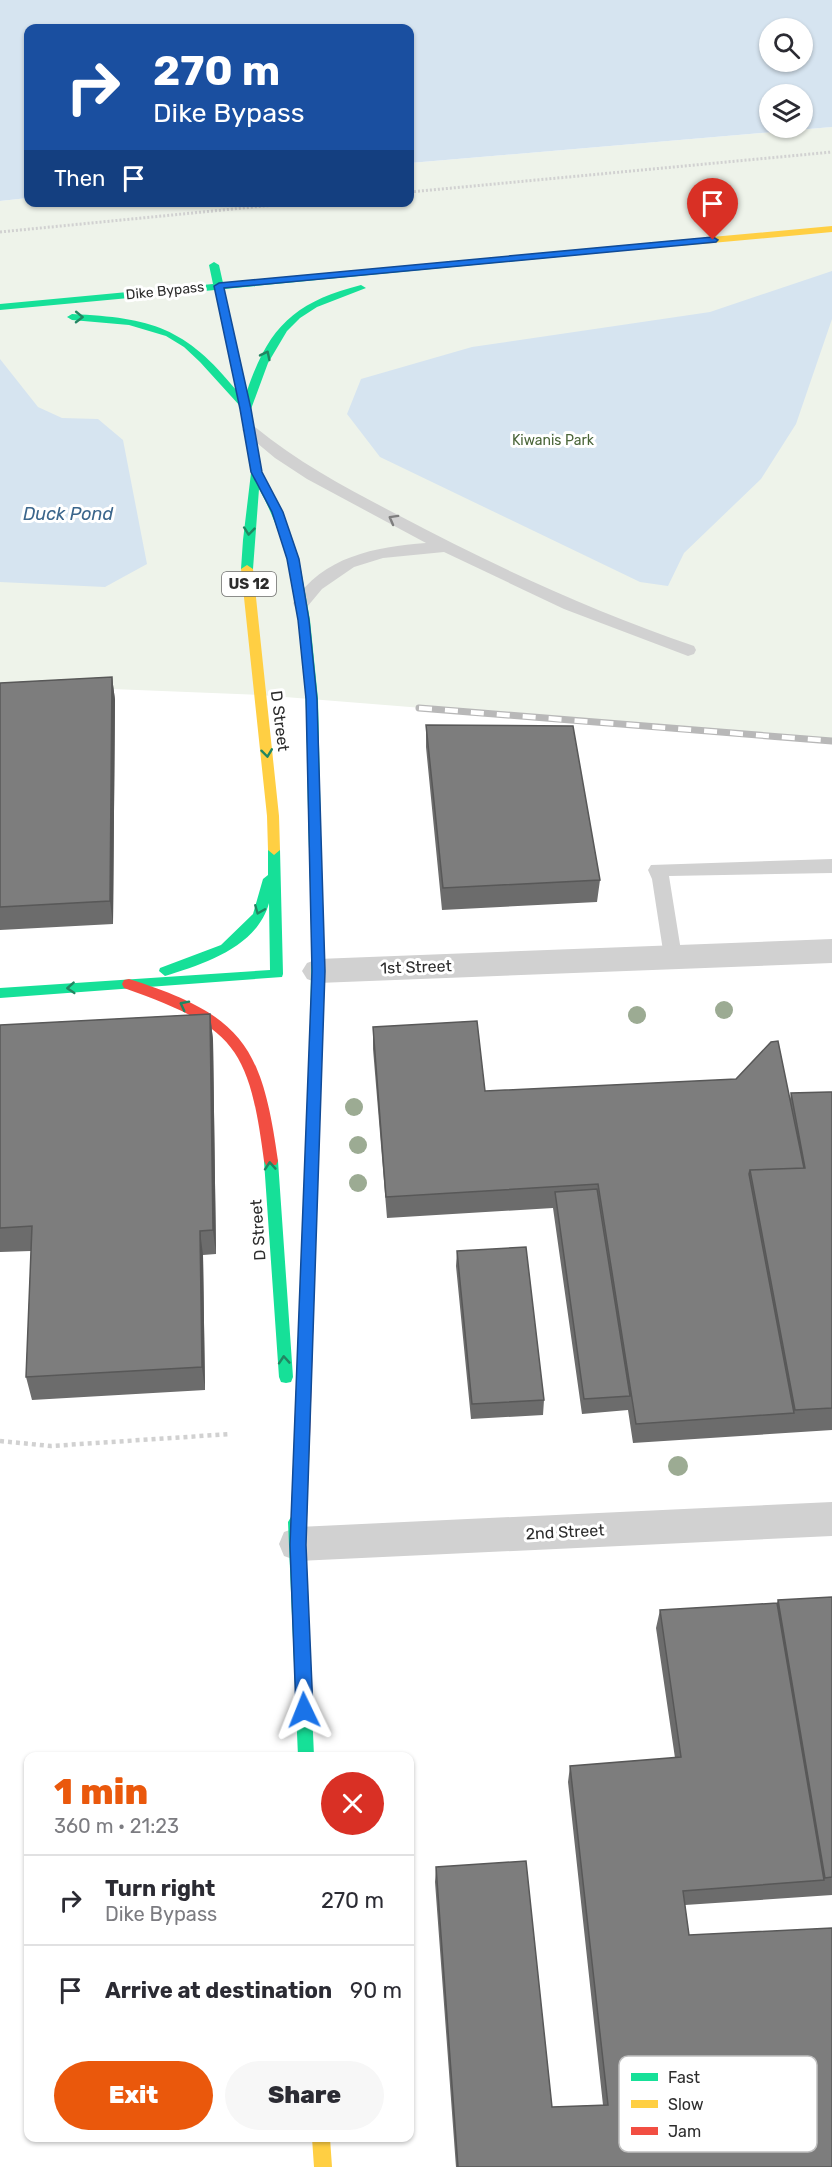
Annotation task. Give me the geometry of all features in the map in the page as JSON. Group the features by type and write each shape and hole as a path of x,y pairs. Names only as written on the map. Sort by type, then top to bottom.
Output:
{"main road":[{"name":"Dike Bypass","path":"0,307 832,229"},
{"path":"246,409 258,370 274,337 300,309 341,292 372,286 499,272 807,231"},
{"name":"D Street","path":"129,984 282,973 269,765 247,565 256,472 246,409 213,265"},
{"path":"58,317 116,320 165,331 195,348 246,409"},
{"path":"0,320 23,319"},
{"name":"D Street","path":"256,472 278,512 286,535 301,603 312,699 313,971 298,1545"},
{"path":"129,984 226,948 259,916 276,854"},
{"name":"D Street","path":"129,984 171,998 210,1019 232,1035 245,1054 258,1088 269,1157 286,1392"},
{"name":"US 12","path":"0,993 129,984"},
{"name":"D Street","path":"288,1415 298,1545 306,1752"},
{"path":"321,2142 323,2167"}],"street":[{"name":"1st Street","path":"313,971 832,951"},
{"name":"2nd Street","path":"298,1545 832,1519"}],"lane":[{"path":"250,430 304,472 445,547 601,618 688,650"},
{"path":"301,603 316,582 350,561 407,550 445,547"},
{"path":"673,957 661,879 657,870 832,866"}],"path":[{"path":"414,192 832,152"},
{"path":"0,232 253,207"},
{"path":"0,1441 51,1446 231,1434"}],"green space":[{"name":"Kiwanis Park","path":"832,127 832,741 260,695 87,688 0,690 0,201 24,198 24,207 414,207 414,163 759,133 759,138 813,138 813,129"}],"water":[{"path":"0,0 832,0 832,127 813,129 813,84 759,84 759,133 414,163 414,24 24,24 24,198 0,201"},
{"path":"832,271 832,319 796,424 761,479 684,553 668,586 640,582 380,457 347,414 361,379 472,347 710,312"},
{"name":"Duck Pond","path":"0,359 38,407 62,418 98,419 123,440 147,564 105,587 0,582"}],"building":[{"path":"112,677 110,901 0,907 0,683"},
{"path":"426,725 573,726 600,880 443,888"},
{"path":"210,1014 213,1230 200,1231 202,1367 26,1377 32,1226 0,1228 0,1025"},
{"path":"477,1021 485,1091 736,1079 771,1042 778,1041 804,1168 750,1170 749,1174 794,1413 636,1424 598,1184 386,1197 373,1027"},
{"path":"832,1092 832,1408 795,1410 750,1170 805,1168 791,1093"},
{"path":"597,1189 630,1396 584,1399 555,1192"},
{"path":"526,1247 544,1400 472,1404 457,1251"},
{"path":"832,1597 832,1877 825,1878 778,1600"},
{"path":"777,1603 824,1880 683,1891 689,1935 832,1928 832,2167 458,2167 436,1867 526,1861 552,2107 608,2105 570,1766 681,1757 660,1610"}],"railway":[{"path":"419,708 832,741"}],"traffic: fast":[{"path":"0,307 679,243"},
{"path":"214,265 246,409 256,473 247,569"},
{"path":"246,409 263,363 272,344 283,329 314,305 361,288"},
{"path":"72,317 129,322 170,334 204,360 241,403"},
{"path":"256,473 278,512 293,559 304,620 312,699 318,971 308,1268"},
{"path":"0,993 277,974 274,850"},
{"path":"165,971 226,948 259,916 269,879"},
{"path":"271,1161 286,1377"},
{"path":"296,1522 306,1752"}],"traffic: slow":[{"path":"679,243 832,229"},
{"path":"247,569 273,816 274,850"},
{"path":"298,1544 302,1437"},
{"path":"321,2142 323,2167"}],"traffic: jam":[{"path":"129,984 196,1011 219,1026 237,1043 250,1064 259,1090 271,1161"},
{"path":"302,1437 308,1268"}],"route":[{"path":"304,1710 298,1545 318,971 312,699 304,620 293,559 278,512 256,472 246,409 219,286 713,240"}]}
